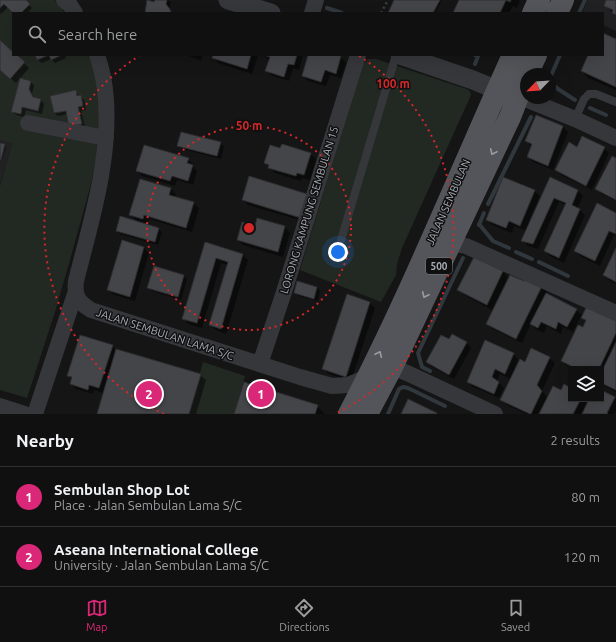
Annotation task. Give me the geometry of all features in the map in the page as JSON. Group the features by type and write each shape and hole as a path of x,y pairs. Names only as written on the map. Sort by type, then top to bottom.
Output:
{"main road":[{"path":"533,12 539,0"},
{"name":"JALAN SEMBULAN","path":"348,414 369,376 514,56"},
{"name":"JALAN SEMBULAN","path":"530,68 536,56"},
{"path":"510,117 498,90 520,82"},
{"name":"JALAN SEMBULAN","path":"367,414 392,367 510,117 520,91"}],"street":[{"path":"228,0 268,12"},
{"path":"312,12 316,0"},
{"path":"34,414 76,294 76,281 99,187 104,160 107,117 105,85 97,56"},
{"name":"LORONG KAMPUNG SEMBULAN 15","path":"260,364 358,56"},
{"path":"403,56 498,90"},
{"path":"555,104 575,119 616,138"},
{"path":"28,123 106,138"},
{"path":"450,243 466,246 616,313"},
{"name":"JALAN SEMBULAN LAMA S/C","path":"76,294 83,305 91,310 332,386"},
{"path":"392,367 494,414"},
{"path":"332,386 348,385 369,376"},
{"path":"332,386 343,395 348,414"},
{"path":"0,406 25,414"}],"lane":[{"path":"341,240 396,56"},
{"path":"575,119 584,99 589,94 596,94 616,102"}],"path":[{"path":"382,12 388,0"}],"shaded area":[{"path":"26,0 55,0 64,12 21,12"},
{"path":"588,0 616,0 616,31 604,25 604,12 582,12"},
{"path":"4,4 12,12 12,51 0,40 0,8"},
{"path":"16,56 35,56 37,60 49,56 51,60 60,56 88,56 92,63 98,86 99,113 96,159 91,184 55,312 27,398 0,390 0,186 12,144 0,140 0,70","holes":["20,78 31,81 29,89 33,97 41,100 38,111 22,107 20,114 11,112","75,91 77,96 81,95 83,106 78,107 82,124 69,127 66,111 54,113 50,96"]},
{"path":"368,59 376,59 465,88 470,91 471,95 402,248 397,264 396,275 381,302 300,270 363,64"},
{"path":"0,140 12,144 0,185"},
{"path":"203,362 245,376 234,414 189,414"}],"building":[{"path":"0,0 26,0 30,4 22,12 12,12 4,4 0,8"},
{"path":"147,0 154,2 155,0 167,0 166,4 171,11 170,12 145,12"},
{"path":"394,0 440,0 434,12 388,12"},
{"path":"459,0 506,0 500,12 453,12"},
{"path":"606,0 616,0 616,15 612,13 613,10 604,6"},
{"path":"604,33 616,39 616,87 581,71 588,56 604,56"},
{"path":"0,40 12,51 12,56 18,56 25,62 10,79 0,70"},
{"path":"35,56 47,56 37,60"},
{"path":"49,56 60,56 51,60"},
{"path":"213,56 251,56 247,69 212,58"},
{"path":"266,56 297,56 294,65 288,64 284,77 265,71 270,57"},
{"path":"308,56 341,56 336,74 325,70 321,82 302,76"},
{"path":"20,78 31,81 29,89 33,97 41,99 38,111 22,107 21,114 11,112"},
{"path":"76,90 77,96 81,95 83,106 78,107 82,124 69,127 66,111 54,113 50,96"},
{"path":"536,115 563,126 548,166 527,157 532,144 525,141"},
{"path":"181,132 221,142 217,156 177,146"},
{"path":"582,136 605,147 586,186 555,170 569,142 577,147"},
{"path":"0,143 5,144 1,160 0,159"},
{"path":"282,144 311,153 304,175 297,173 296,176 268,168 269,165 264,163 270,145 280,148"},
{"path":"144,145 189,158 187,163 193,165 188,181 172,176 170,181 136,171"},
{"path":"612,156 616,158 616,200 595,189"},
{"path":"249,176 307,194 301,218 242,200"},
{"path":"503,177 535,190 520,226 509,221 506,228 486,220"},
{"path":"550,177 578,190 572,205 580,209 559,258 544,251 566,203 554,198 533,244 521,241"},
{"path":"140,179 171,188 169,195 194,202 186,228 144,215 143,219 129,215"},
{"path":"597,203 616,213 616,234 609,231 595,261 574,251"},
{"path":"120,216 159,228 155,242 116,231"},
{"path":"257,218 285,226 278,252 237,240 242,222 255,226"},
{"path":"122,240 144,247 130,297 107,290"},
{"path":"205,242 243,254 221,329 209,325 228,262 216,258 197,323 182,319"},
{"path":"616,248 616,282 603,275"},
{"path":"474,257 503,271 487,305 457,290"},
{"path":"154,266 184,275 178,297 147,288"},
{"path":"510,275 524,281 527,276 543,284 516,339 486,324"},
{"path":"297,281 317,287 314,299 294,293"},
{"path":"546,293 577,309 567,327 558,322 556,329 541,322 538,328 530,324"},
{"path":"347,294 370,302 346,377 322,369"},
{"path":"587,306 616,321 616,333 600,366 571,366 561,361 578,325 583,327 586,320 581,318"},
{"path":"452,334 467,342 449,375 426,362 441,335 449,339"},
{"path":"80,335 113,345 99,388 89,385 88,390 70,384 72,377 67,376"},
{"path":"485,340 514,353 505,374 495,369 492,377 499,382 494,394 467,382"},
{"path":"616,342 616,390 604,384 604,367"},
{"path":"531,348 550,357 537,385 542,391 530,414 500,400 520,359 525,362"},
{"path":"116,349 201,374 189,414 97,414"},
{"path":"244,382 318,405 315,414 234,414"},
{"path":"564,384 568,386 568,402 579,402 573,414 539,414 553,386 561,390"},
{"path":"604,392 615,397 607,413 608,414 582,414 588,402 604,402"},
{"path":"408,399 437,413 437,414 401,414"}],"waterway":[{"path":"579,12 585,0"},
{"path":"327,8 339,12"},
{"path":"475,64 478,56"},
{"path":"554,68 560,56"},
{"path":"556,87 575,100"},
{"path":"590,108 606,115"},
{"path":"488,204 531,117"},
{"path":"479,225 484,213"},
{"path":"479,224 493,241 509,248"},
{"path":"516,252 532,259"},
{"path":"430,371 422,367 418,353 463,258"},
{"path":"539,262 568,276"},
{"path":"388,414 399,389 403,387 445,406"}],"place":[{"name":"Aseana International College","path":"149,394"},
{"name":"Sembulan Shop Lot","path":"261,394"}]}
